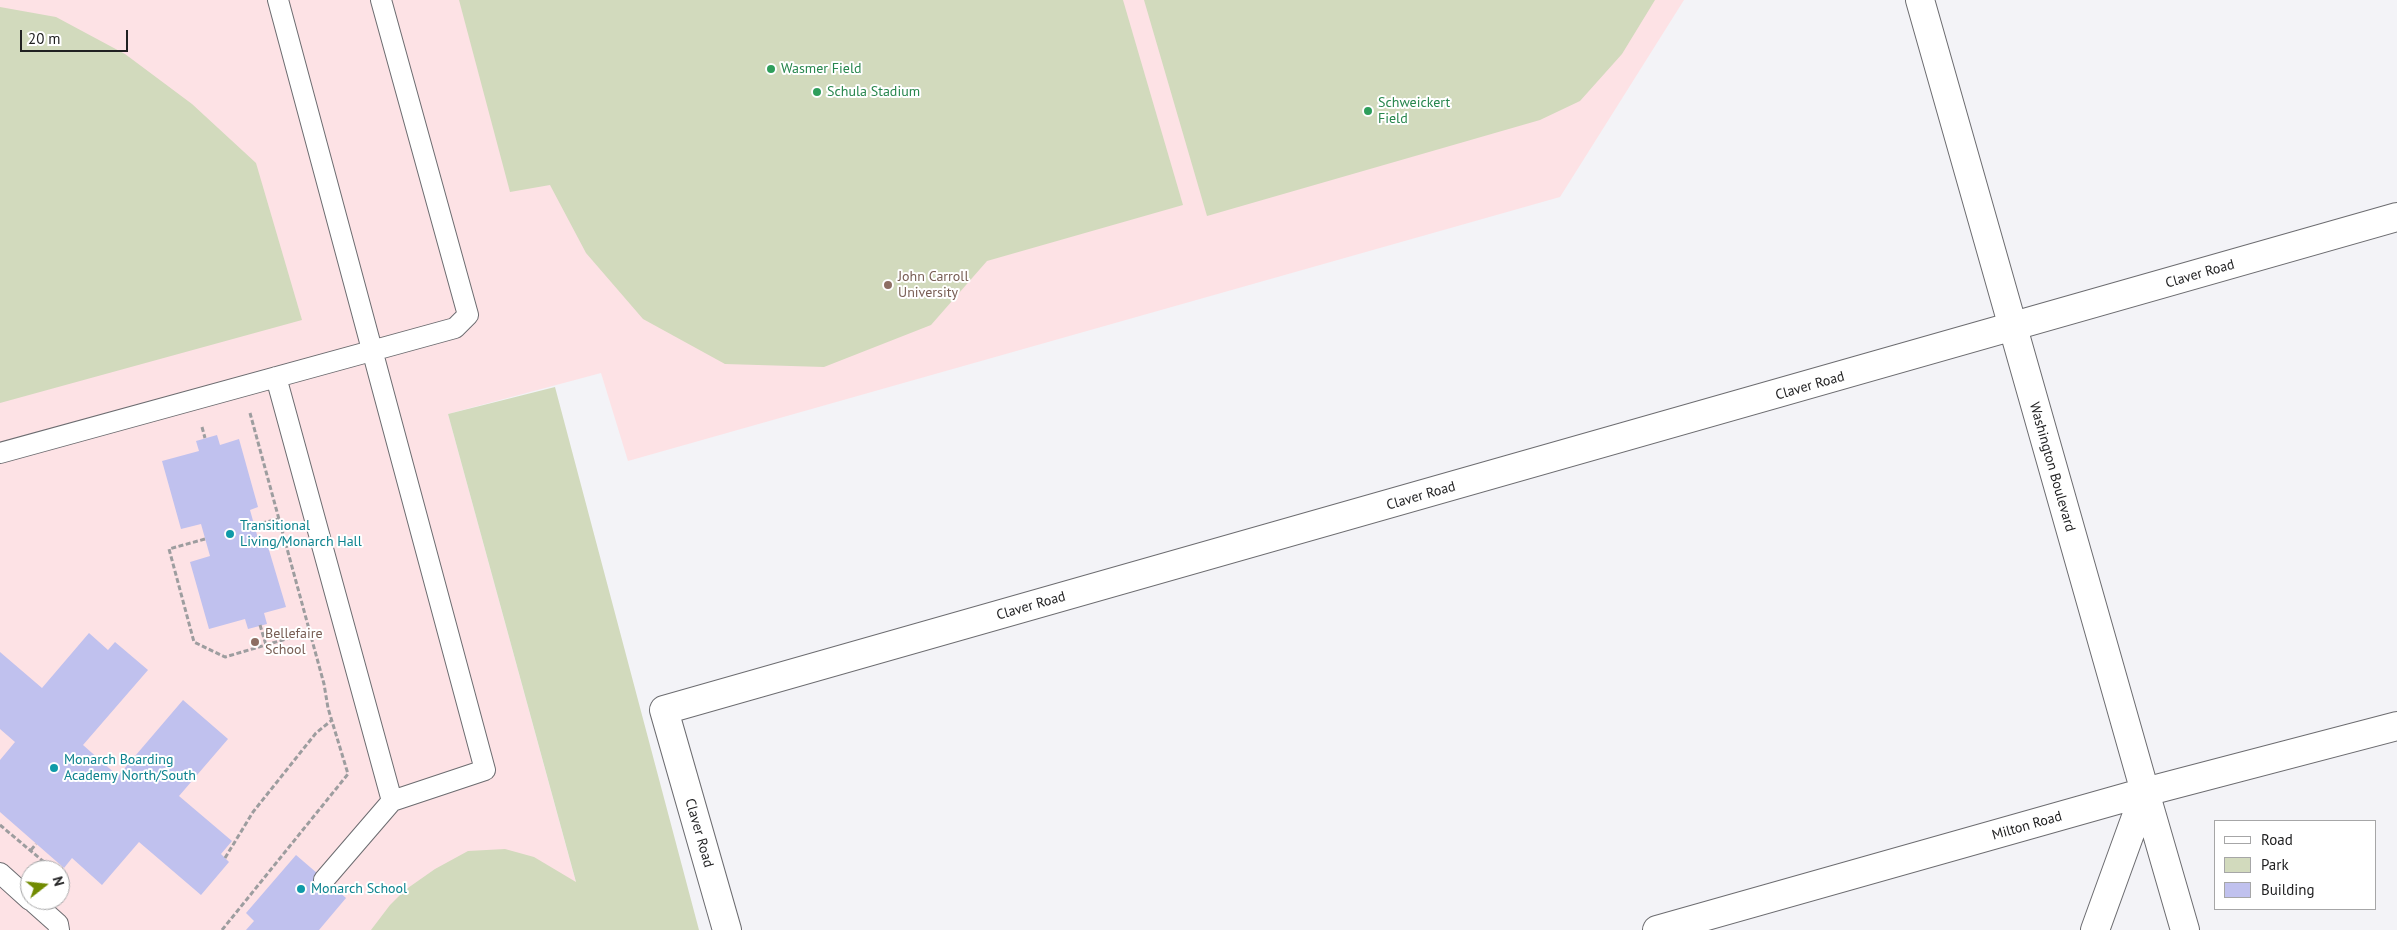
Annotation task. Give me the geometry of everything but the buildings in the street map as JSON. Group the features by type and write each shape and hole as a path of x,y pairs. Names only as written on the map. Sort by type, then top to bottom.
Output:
{"street":[{"name":"Washington Boulevard","path":"1920,0 2185,930"},
{"name":"Claver Road","path":"726,930 664,710 2397,217"},
{"name":"Milton Road","path":"1657,930 2146,792 2397,726"},
{"path":"2095,930 2146,792"}],"lane":[{"path":"278,0 485,770 392,801 324,880"},
{"path":"0,453 455,328 468,315 381,0"},
{"path":"276,377 392,801"},
{"path":"0,873 20,891"},
{"path":"42,910 58,924 59,930"}],"path":[{"path":"222,930 348,774 243,386"},
{"path":"254,525 279,519"},
{"path":"205,539 168,550 194,642 226,657 310,632"},
{"path":"260,626 266,645"},
{"path":"225,858 253,812 316,732 332,720"},
{"path":"0,825 42,860"},
{"path":"31,850 36,844"}],"shaded area":[{"path":"0,0 1684,0 1560,197 628,461 601,373 448,414 589,930 0,930"}],"green space":[{"name":"Schula Stadium","path":"459,0 1123,0 1183,205 987,261 931,325 824,367 725,364 643,319 586,253 550,185 510,192"},
{"name":"Schweickert Field","path":"1144,0 1655,0 1622,54 1580,101 1540,120 1207,216"},
{"path":"0,7 56,17 125,54 192,104 256,163 302,320 0,403"},
{"path":"555,387 699,930 371,930 390,905 405,890 435,869 468,851 505,849 534,857 576,882 448,414"}],"place":[{"name":"Wasmer Field","path":"771,69"},
{"name":"Schula Stadium","path":"817,92"},
{"name":"Schweickert Field","path":"1368,111"},
{"name":"John Carroll University","path":"888,285"},
{"name":"Transitional Living/Monarch Hall","path":"230,534"},
{"name":"Bellefaire School","path":"255,642"},
{"name":"Monarch Boarding Academy North/South","path":"54,768"},
{"name":"Monarch School","path":"301,889"}]}
